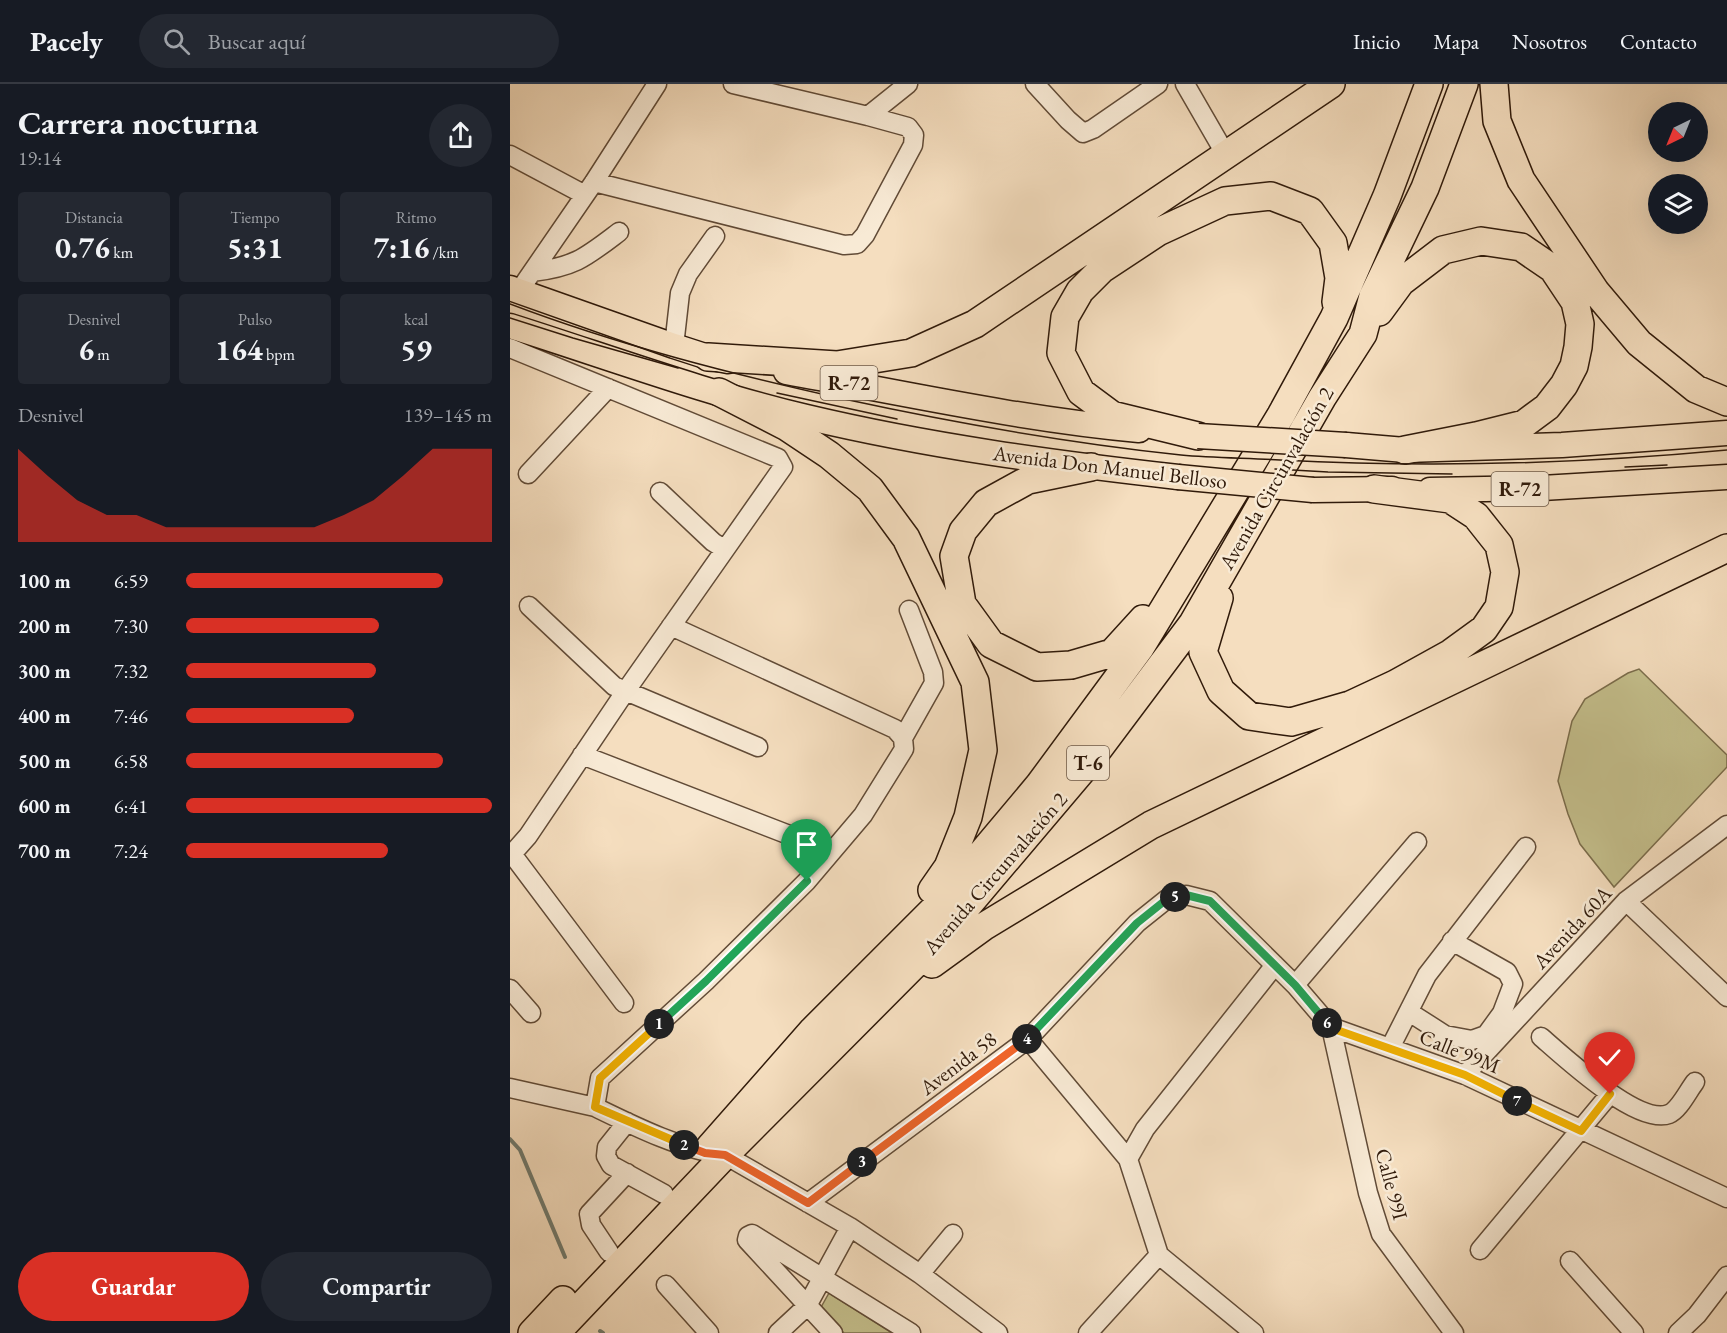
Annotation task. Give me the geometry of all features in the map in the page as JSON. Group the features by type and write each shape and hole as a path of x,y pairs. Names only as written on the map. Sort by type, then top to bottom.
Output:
{"highway":[{"path":"708,357 837,365 911,353 975,324 1331,84"},
{"name":"Avenida Circunvalación 2","path":"556,1333 715,1154 813,1030 940,903 1039,785 1140,648 1281,415 1334,318 1387,196 1429,84"},
{"name":"Avenida Circunvalación 2","path":"532,1333 664,1194 715,1154 871,1009 936,943 1085,767 1193,623 1322,398 1363,334 1373,296 1425,188 1464,84"},
{"path":"1494,84 1497,121 1521,180 1596,292 1639,343 1696,389 1727,402"},
{"path":"1198,436 1112,415 1081,392 1061,353 1065,317 1080,291 1102,269 1158,232 1225,201 1271,195 1310,211 1333,243 1340,278 1334,318"},
{"path":"1363,334 1401,282 1443,250 1481,241 1521,247 1553,269 1575,302 1580,324 1574,366 1564,385 1547,407 1524,424 1405,450"},
{"path":"719,392 787,427 830,455 870,489 906,538 975,682 984,750 968,817 948,867 886,957"},
{"path":"1091,467 1028,480 986,503 963,531 954,556 962,604 991,644 1037,667 1071,665 1112,653 1187,572"},
{"path":"1263,503 1215,608 1203,652 1221,691 1249,716 1291,722 1350,705 1404,679 1451,653 1484,629 1499,607 1505,572 1499,545 1476,516 1450,499 1374,489"},
{"path":"871,1009 983,927 1151,825 1727,548"}],"main road":[{"name":"Avenida Don Manuel Belloso","path":"520,284 674,346 708,357 948,403 1082,425 1198,436 1405,450 1562,445 1727,434"},
{"name":"Avenida Don Manuel Belloso","path":"510,326 805,417 945,446 1091,467 1313,489 1542,488 1727,477"}],"street":[{"path":"520,284 589,189 657,84"},
{"path":"510,155 589,189 844,245 857,244 865,235 913,145 914,135 908,127 734,84"},
{"path":"868,116 908,84"},
{"path":"1035,84 1083,133 1158,84"},
{"path":"1185,84 1226,154"},
{"path":"520,284 586,257 619,232"},
{"path":"674,346 680,293 688,274 715,236"},
{"path":"510,348 778,458 783,466 625,692 528,836 511,854 624,1003"},
{"path":"528,474 608,388"},
{"path":"660,492 713,542 724,549"},
{"path":"529,606 614,686 758,747"},
{"path":"595,1107 600,1078 706,981 798,890 863,815 904,749 903,738 934,682 933,672 909,609"},
{"path":"671,626 895,729 903,738"},
{"path":"582,755 604,766 796,838"},
{"name":"Avenida 60A","path":"1465,1075 1626,901 1727,825"},
{"path":"1295,985 1418,842"},
{"path":"1390,1048 1427,975 1526,847"},
{"name":"Avenida 58","path":"808,1203 1028,1039 1137,923 1167,899 1186,895 1210,901 1275,965"},
{"path":"1626,901 1727,997"},
{"path":"1409,1012 1445,1035 1472,1040 1486,1035 1502,1013 1513,984 1507,972 1452,941"},
{"path":"1128,1159 1145,1129 1275,965 1331,1028"},
{"path":"510,989 531,1013"},
{"name":"Calle 99M","path":"1331,1028 1465,1075 1727,1198"},
{"name":"Calle 99I","path":"1331,1028 1368,1192 1381,1233 1454,1333"},
{"path":"1540,1037 1610,1094 1648,1115 1661,1116 1672,1113 1695,1082"},
{"path":"1028,1039 1128,1159 1159,1255 1254,1333"},
{"path":"510,1088 595,1107 627,1122 715,1154 850,1227 920,1274 994,1332"},
{"path":"1480,1250 1610,1094"},
{"path":"627,1122 607,1147 606,1156 611,1165 664,1194"},
{"path":"609,1252 591,1225 589,1214 627,1173"},
{"path":"778,1333 807,1306 850,1227"},
{"path":"833,1333 747,1240 748,1236 752,1234 911,1333"},
{"path":"920,1274 953,1234"},
{"path":"1088,1333 1159,1255"},
{"path":"1570,1261 1634,1333"},
{"path":"1678,1333 1697,1315 1727,1276"},
{"path":"666,1285 709,1333"}],"shaded area":[{"path":"1639,669 1727,755 1727,767 1614,887 1580,844 1558,781 1572,721 1585,699 1628,673"},
{"path":"829,1293 892,1333 844,1333 820,1309"}],"waterway":[{"path":"510,1139 520,1150 565,1257"}],"tram line":[{"path":"510,304 633,345 717,369 802,389 970,424 1139,450 1181,455 1392,464 1615,459 1727,450"},
{"path":"510,318 678,368"},
{"path":"777,393 897,419"},
{"path":"1625,467 1667,465"},
{"path":"1275,469 1452,474"}],"route":[{"path":"807,881 706,981 600,1078 595,1107 705,1153 725,1155 808,1203 1028,1039 1137,923 1167,899 1186,895 1210,901 1295,985 1331,1028 1465,1075 1581,1131 1610,1094"}]}
